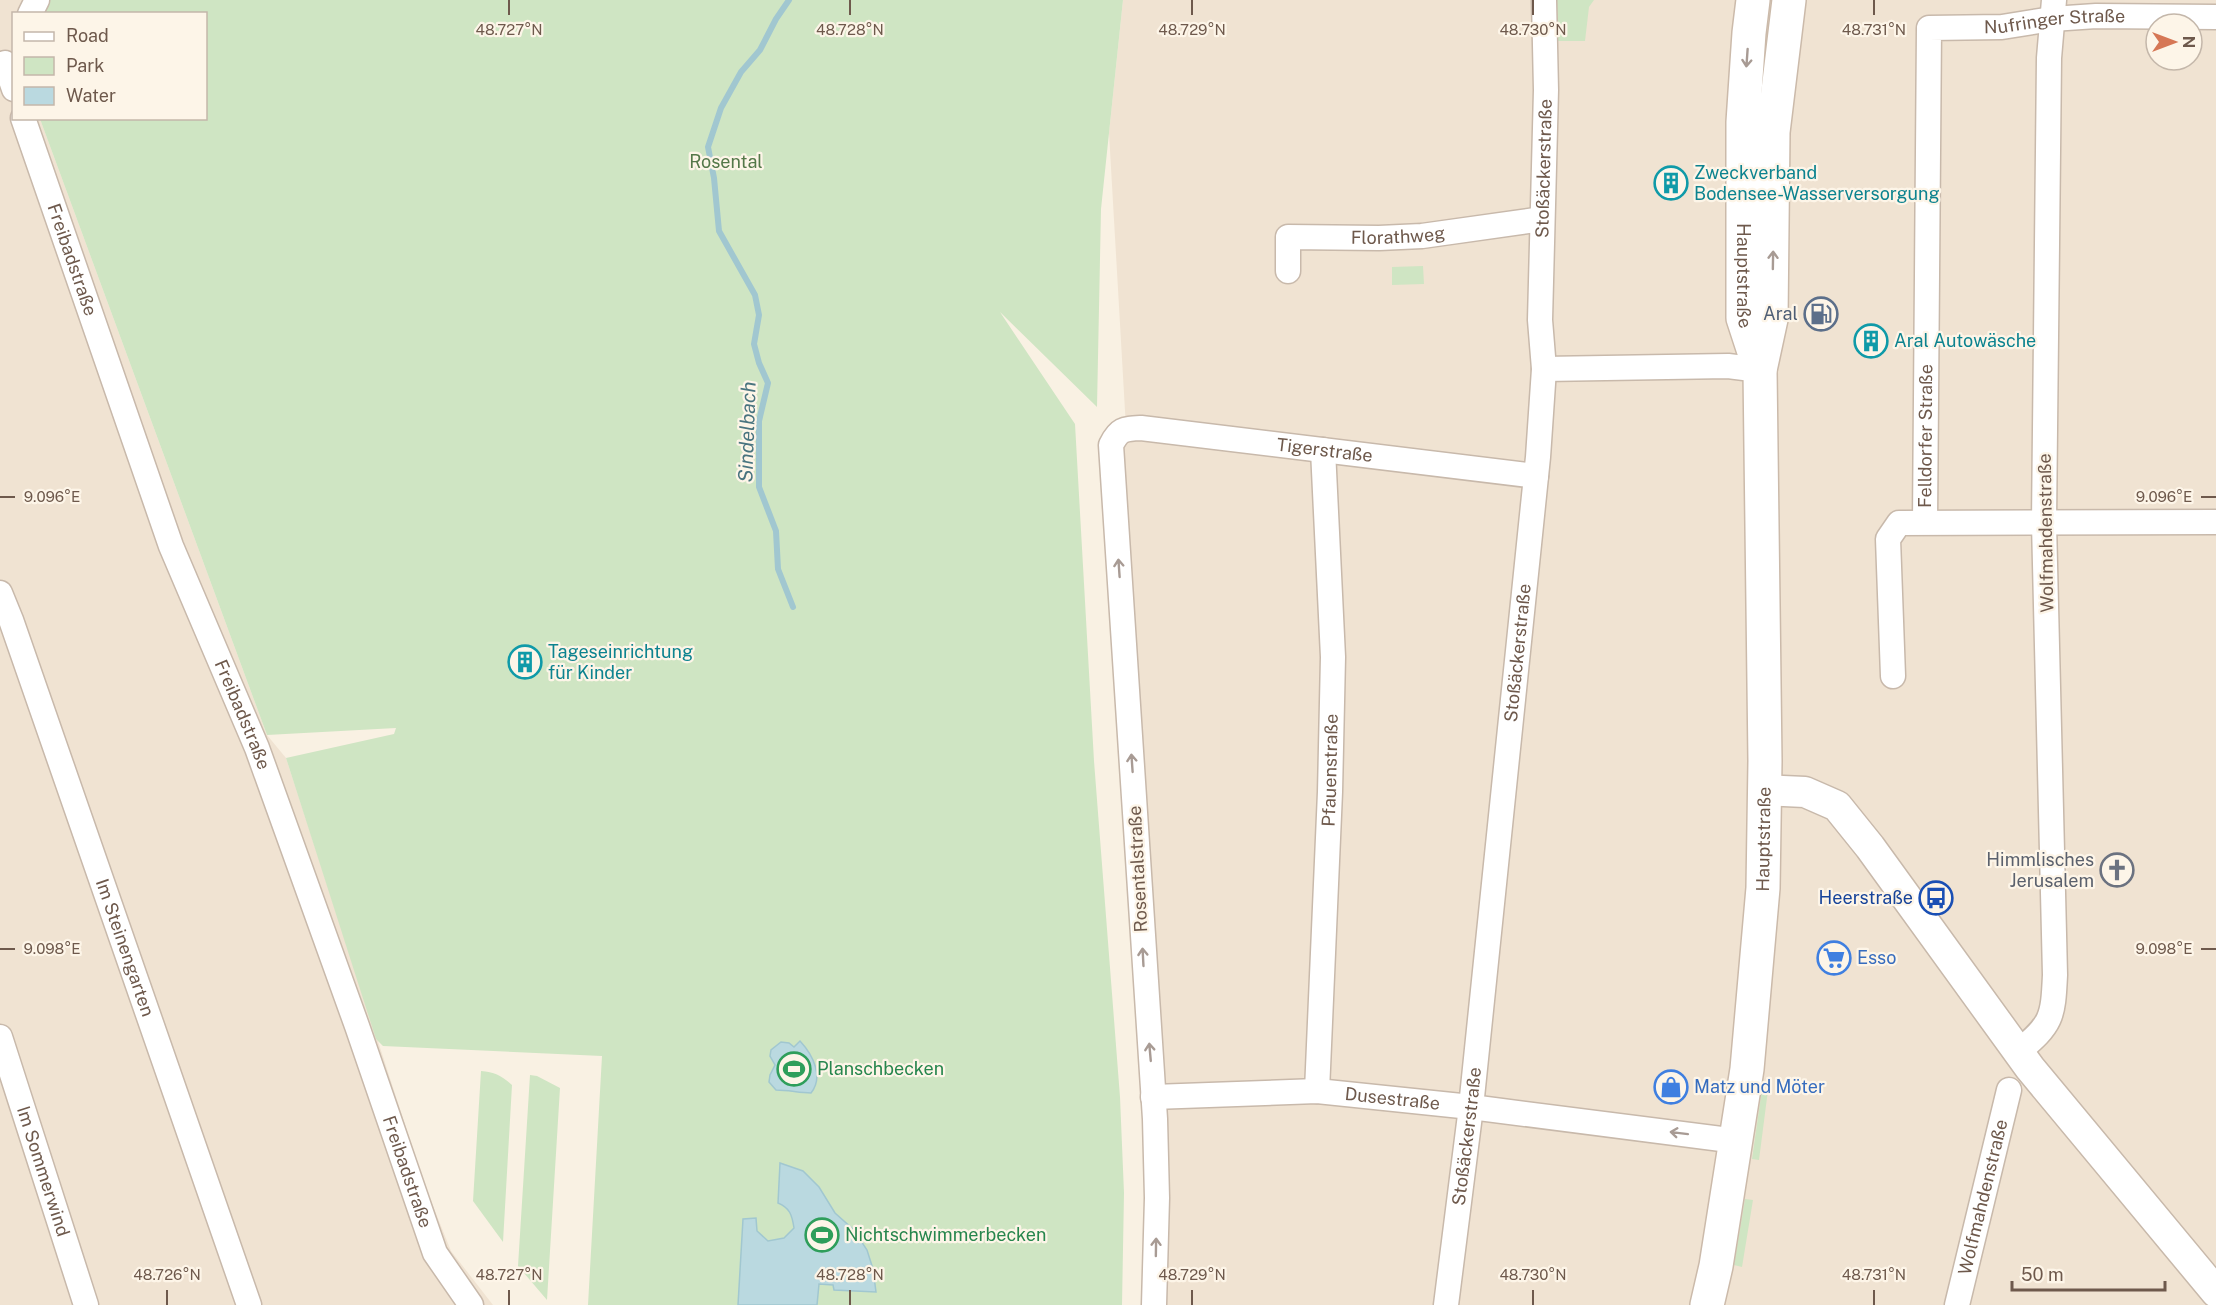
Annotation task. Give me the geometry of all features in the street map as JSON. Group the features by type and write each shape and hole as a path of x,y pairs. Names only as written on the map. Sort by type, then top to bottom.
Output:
{"main road":[{"name":"Hauptstraße","path":"1753,0 1743,122 1743,318 1760,370"},
{"name":"Hauptstraße","path":"1707,1305 1716,1266 1748,1069 1764,888 1760,370 1771,319 1773,132 1789,0"}],"street":[{"name":"Stoßäckerstraße","path":"1446,1305 1471,1107 1536,476 1544,369 1540,320 1546,90 1544,0"},
{"name":"Nufringer Straße","path":"1929,28 2002,27 2053,9 2096,16 2216,17"},
{"name":"Wolfmahdenstraße","path":"2018,1052 2041,1033 2051,1015 2054,985 2044,523 2049,58 2053,9"},
{"name":"Felldorfer Straße","path":"1893,676 1888,539 1899,523 1925,522 1929,28"},
{"path":"6,57 12,81"},
{"name":"Freibadstraße","path":"24,120 171,546 257,748 361,1036 435,1253 471,1305"},
{"name":"Florathweg","path":"1288,271 1288,237 1422,236 1542,219"},
{"path":"1544,369 1728,366 1760,370"},
{"name":"Tigerstraße","path":"1117,434 1124,429 1141,428 1536,476"},
{"name":"Rosentalstraße","path":"1117,434 1111,445 1154,1097 1157,1198 1154,1305"},
{"name":"Pfauenstraße","path":"1317,1091 1330,792 1333,657 1323,450"},
{"path":"1925,522 2216,522"},
{"name":"Im Steinengarten","path":"0,593 6,629 249,1305"},
{"path":"1765,789 1806,792 1837,806 1870,847 2018,1052 2216,1292"},
{"name":"Im Sommerwind","path":"0,1036 86,1305"},
{"name":"Wolfmahdenstraße","path":"1957,1305 2009,1090"},
{"name":"Dusestraße","path":"1154,1097 1317,1091 1471,1107 1737,1141"}],"shaded area":[{"path":"0,0 48,0 42,12 12,12 12,120 40,120 267,735 286,758 425,1186 451,1251 493,1305 0,1305"},
{"path":"1123,0 2216,0 2216,1305 1154,1305 1111,445 1126,428 1109,133"}],"green space":[{"name":"Rosental","path":"48,0 1123,0 1101,209 1097,407 1000,312 1075,424 1094,761 1120,1097 1124,1193 1122,1305 588,1305 602,1056 383,1046 376,1039 286,758 394,734 396,728 267,735 40,120 207,120 207,12 42,12"},
{"path":"1557,0 1594,0 1589,7 1585,41 1558,41"},
{"path":"1423,266 1424,284 1392,285 1392,267"},
{"path":"481,1071 498,1075 512,1085 503,1242 473,1201"},
{"path":"530,1075 537,1076 560,1088 547,1300 518,1266"},
{"path":"1762,1089 1768,1090 1759,1160 1752,1159"},
{"path":"1745,1199 1753,1200 1742,1267 1734,1265"}],"water":[{"name":"Planschbecken","path":"800,1041 813,1059 817,1073 815,1087 811,1093 776,1090 769,1082 775,1065 770,1056 771,1050 781,1042 789,1043 794,1047"},
{"name":"Nichtschwimmerbecken","path":"780,1163 803,1171 819,1187 835,1213 854,1230 867,1250 873,1269 876,1292 834,1290 833,1285 819,1284 817,1305 738,1305 743,1219 756,1218 757,1231 768,1241 784,1238 794,1228 790,1212 778,1203"}],"waterway":[{"name":"Sindelbach","path":"789,0 760,50 741,72 721,108 708,147 714,178 719,231 755,295 759,315 754,344 768,383 759,421 759,487 776,531 778,569 793,607"}],"place":[{"name":"Zweckverband Bodensee-Wasserversorgung","path":"1671,183"},
{"name":"Aral","path":"1821,314"},
{"name":"Aral Autowäsche","path":"1871,341"},
{"name":"Tageseinrichtung für Kinder","path":"525,662"},
{"name":"Himmlisches Jerusalem","path":"2117,870"},
{"name":"Heerstraße","path":"1936,898"},
{"name":"Esso","path":"1834,958"},
{"name":"Planschbecken","path":"794,1069"},
{"name":"Matz und Möter","path":"1671,1087"},
{"name":"Nichtschwimmerbecken","path":"822,1235"}]}
